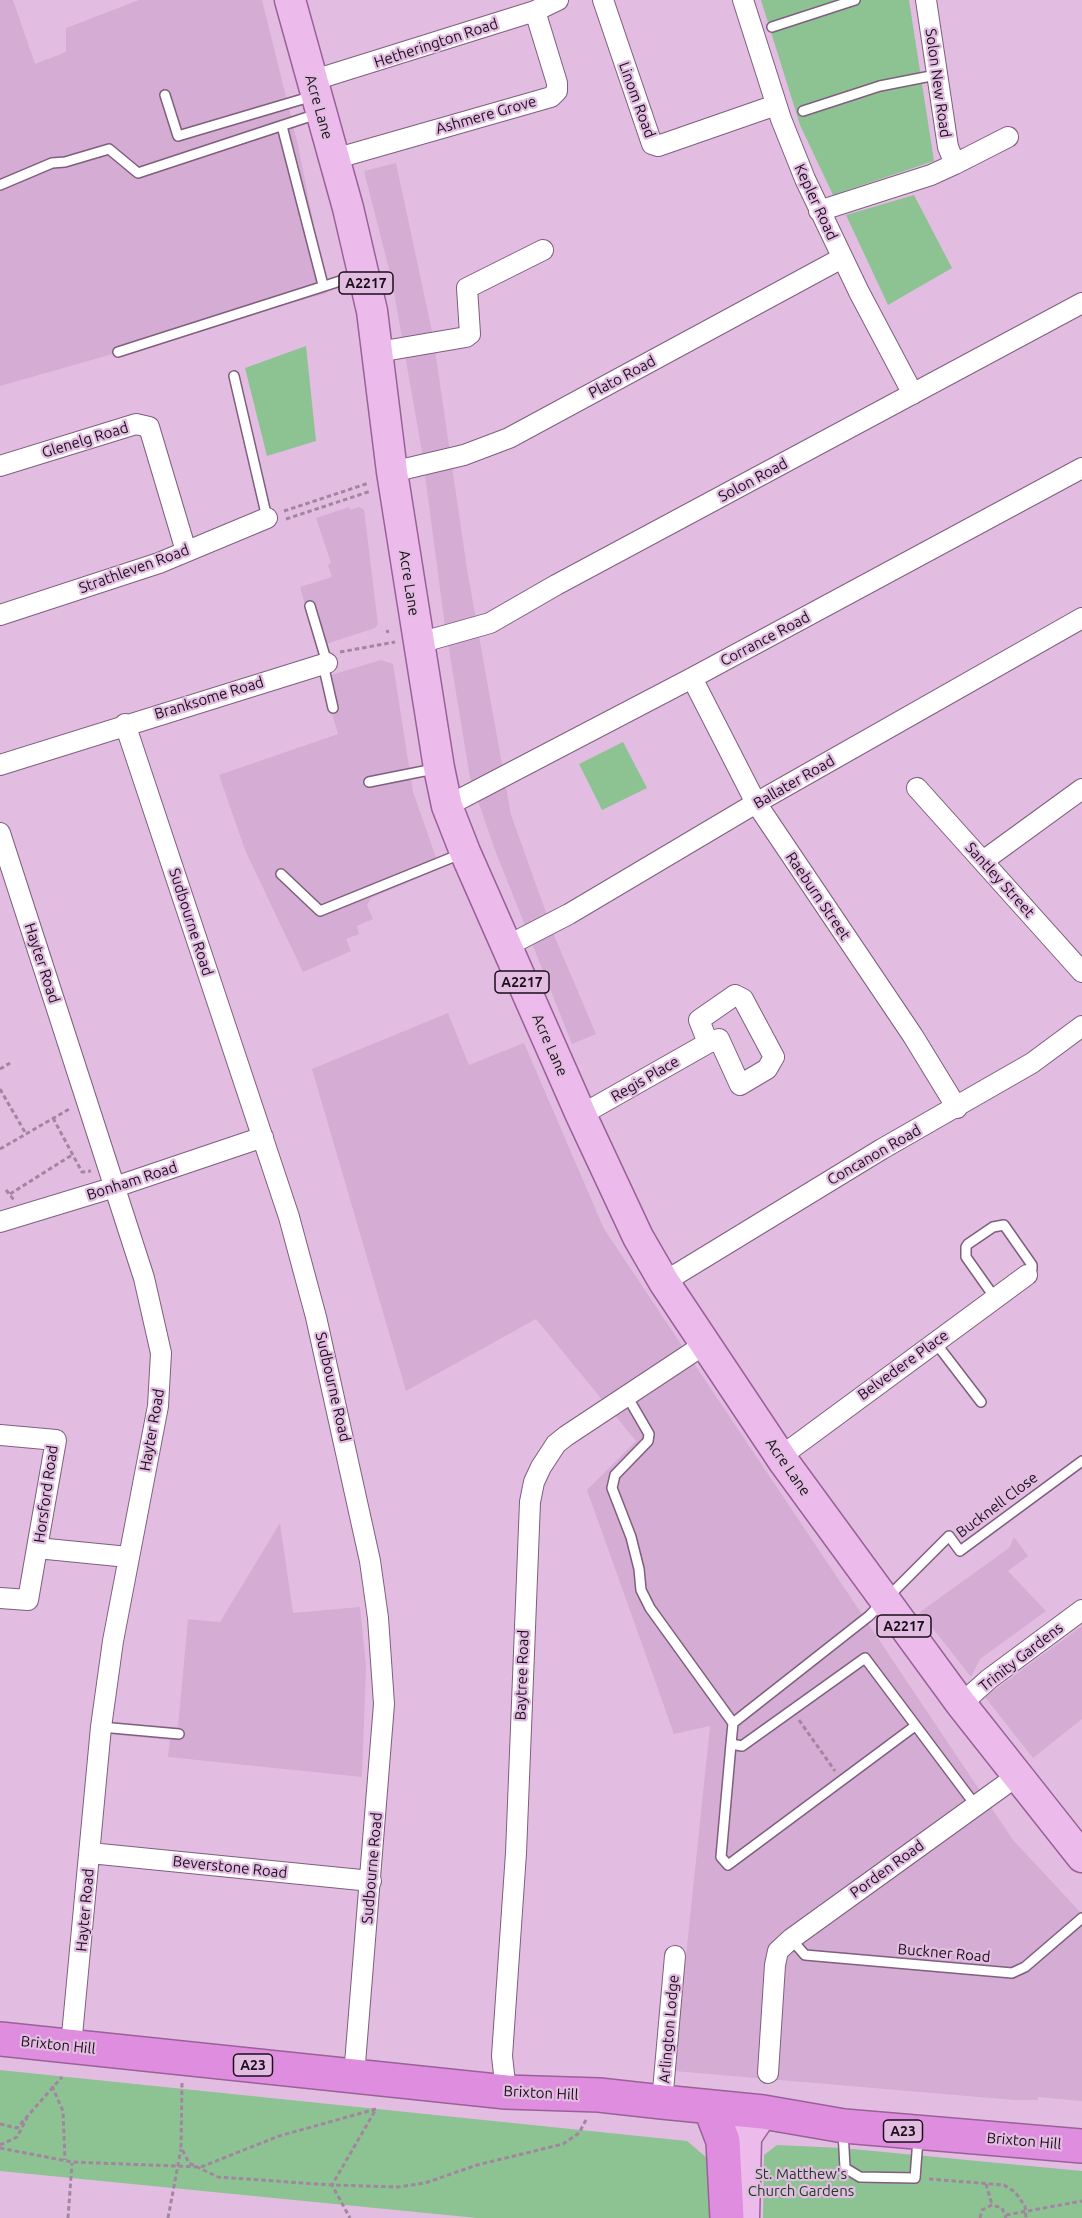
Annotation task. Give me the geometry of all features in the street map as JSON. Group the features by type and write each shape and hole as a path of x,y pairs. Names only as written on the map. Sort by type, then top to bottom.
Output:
{"highway":[{"name":"Brixton Hill","path":"0,2039 506,2092 599,2096 763,2112 844,2126 1082,2146"},
{"path":"710,2107 723,2141 727,2218"}],"main road":[{"name":"Acre Lane","path":"290,0 364,273 378,352 392,472 439,768 447,806 465,852 581,1115 638,1237 664,1282 780,1456 961,1704 1082,1857"},
{"path":"744,2218 746,2137 763,2112"}],"street":[{"name":"Hetherington Road","path":"316,96 558,0"},
{"name":"Linom Road","path":"603,0 652,144 658,146 777,105"},
{"name":"Kepler Road","path":"743,0 777,105 819,211 913,394"},
{"name":"Solon New Road","path":"926,0 948,147 956,164"},
{"name":"Ashmere Grove","path":"334,159 551,96 556,92 557,83 535,11"},
{"path":"819,211 931,175 1008,137"},
{"path":"378,352 466,337 470,334 467,288 543,250"},
{"name":"Plato Road","path":"392,472 464,455 509,438 842,258"},
{"name":"Solon Road","path":"418,639 490,623 556,585 1082,303"},
{"name":"Glenelg Road","path":"0,466 136,424 149,427 186,551"},
{"name":"Corrance Road","path":"447,806 692,678 1082,468"},
{"name":"Strathleven Road","path":"0,615 159,563 267,518"},
{"name":"Ballater Road","path":"507,946 569,914 756,803 1082,618"},
{"name":"Branksome Road","path":"0,765 325,663"},
{"name":"Raeburn Street","path":"692,678 756,803 913,1036 957,1108"},
{"name":"Sudbourne Road","path":"125,724 289,1217 316,1317 360,1506 372,1572 381,1648 384,1704 354,2076"},
{"name":"Santley Street","path":"917,788 1080,966"},
{"path":"983,861 1082,789"},
{"name":"Hayter Road","path":"0,833 147,1290 161,1353 158,1406 113,1641 101,1728 71,2046"},
{"path":"735,995 743,999 774,1057 767,1069 740,1085 718,1039 708,1043 699,1020 735,995"},
{"name":"Concanon Road","path":"664,1282 882,1149 1032,1064 1082,1026"},
{"name":"Regis Place","path":"581,1115 708,1043"},
{"name":"Bonham Road","path":"0,1222 112,1178 263,1137"},
{"name":"Belvedere Place","path":"780,1456 1027,1275"},
{"name":"Baytree Road","path":"506,2092 502,2070 516,1853 530,1502 541,1467 556,1444 705,1344"},
{"name":"Horsford Road","path":"0,1435 56,1440 37,1548 128,1557"},
{"path":"0,1598 28,1600 37,1548"},
{"name":"Trinity Gardens","path":"961,1704 989,1679 1082,1610"},
{"name":"Porden Road","path":"768,2073 776,1956 791,1939 1017,1776"},
{"name":"Beverstone Road","path":"90,1853 371,1881"},
{"name":"Arlington Lodge","path":"662,2102 675,1956"}],"lane":[{"path":"772,27 855,0"},
{"path":"802,111 880,86 936,75"},
{"path":"165,95 178,136 316,96"},
{"path":"0,185 52,163 65,162 109,149 138,173 282,126 316,96"},
{"path":"282,126 323,285"},
{"path":"118,352 364,273"},
{"path":"234,376 267,518"},
{"path":"310,606 325,663 333,708"},
{"path":"369,782 439,768"},
{"path":"281,874 320,911 465,852"},
{"path":"995,1298 966,1257 968,1244 993,1227 1004,1225 1032,1265 1027,1275"},
{"path":"935,1342 981,1402"},
{"path":"627,1396 649,1434 648,1441 615,1475 612,1488 631,1537 639,1569 641,1590 650,1608 733,1723 721,1857 728,1865 915,1726"},
{"name":"Bucknell Close","path":"884,1599 913,1575 949,1536 960,1551 1082,1461"},
{"path":"733,1723 869,1616 884,1599"},
{"path":"731,1744 742,1746 865,1658 976,1806"},
{"path":"101,1728 179,1734"},
{"name":"Buckner Road","path":"791,1939 805,1955 1012,1973 1025,1967 1082,1918"},
{"path":"844,2126 845,2168 860,2177 915,2178 918,2133"}],"path":[{"path":"267,518 280,521 374,490 392,472"},
{"path":"267,518 374,482 392,472"},
{"path":"325,663 334,654 418,639"},
{"path":"0,1069 10,1063"},
{"path":"0,1089 26,1134"},
{"path":"0,1149 86,1100"},
{"path":"53,1118 81,1172 112,1178"},
{"path":"10,1194 72,1155"},
{"path":"793,1710 842,1779"},
{"path":"0,2124 17,2128 62,2077"},
{"path":"168,2218 181,2147 182,2080"},
{"path":"52,2086 63,2111 65,2161"},
{"path":"0,2146 72,2162 176,2168 201,2167 279,2136 376,2109 332,2185"},
{"path":"0,2146 17,2137 30,2113"},
{"path":"181,2147 189,2163 218,2176 332,2185 398,2187 425,2183 477,2166 563,2144 579,2133 586,2120"},
{"path":"68,2218 72,2162"},
{"path":"915,2178 1004,2185 1015,2192 1027,2211 1026,2218"},
{"path":"986,2184 992,2205"},
{"path":"332,2185 350,2218"},
{"path":"980,2218 985,2207 992,2205 1002,2208 1006,2216 1082,2201"}],"shaded area":[{"path":"0,0 13,0 35,64 66,52 66,28 139,0 262,0 298,145 327,293 0,386"},
{"path":"396,163 433,336 467,569 511,815 556,940 596,1034 572,1044 495,850 470,778 444,619 422,452 392,281 364,171"},
{"path":"349,507 351,510 359,507 364,510 378,624 375,628 317,647 300,587 332,577 328,565 331,563 316,518"},
{"path":"381,660 393,664 413,792 440,869 371,898 367,905 373,919 357,926 359,934 346,939 351,951 303,972 245,850 219,775 338,734 321,678"},
{"path":"448,1013 469,1065 524,1043 604,1229 1013,1840 1082,1914 1082,2101 1038,2097 1038,2100 1014,2100 674,2071 710,1726 674,1734 587,1490 636,1441 536,1319 406,1391 312,1069"},
{"path":"280,1523 293,1613 360,1607 366,1666 362,1777 168,1757 170,1740 116,1735 117,1723 178,1727 188,1619 220,1622"},
{"path":"1014,1537 1028,1556 1008,1571 1046,1611 980,1659 971,1677 920,1612 1009,1548"},
{"path":"1082,1626 1082,1719 1033,1758 985,1697"}],"green space":[{"path":"761,0 909,0 934,161 833,195 800,125"},
{"path":"914,195 952,268 888,305 846,215"},
{"path":"306,346 316,441 267,456 245,368"},
{"path":"623,742 647,788 602,810 579,764"},
{"path":"0,2070 687,2141 707,2158 713,2174 712,2218 477,2218 0,2171"},
{"name":"St. Matthew's Church Gardens","path":"777,2145 842,2148 1082,2171 1082,2218 763,2218 764,2155"}]}
